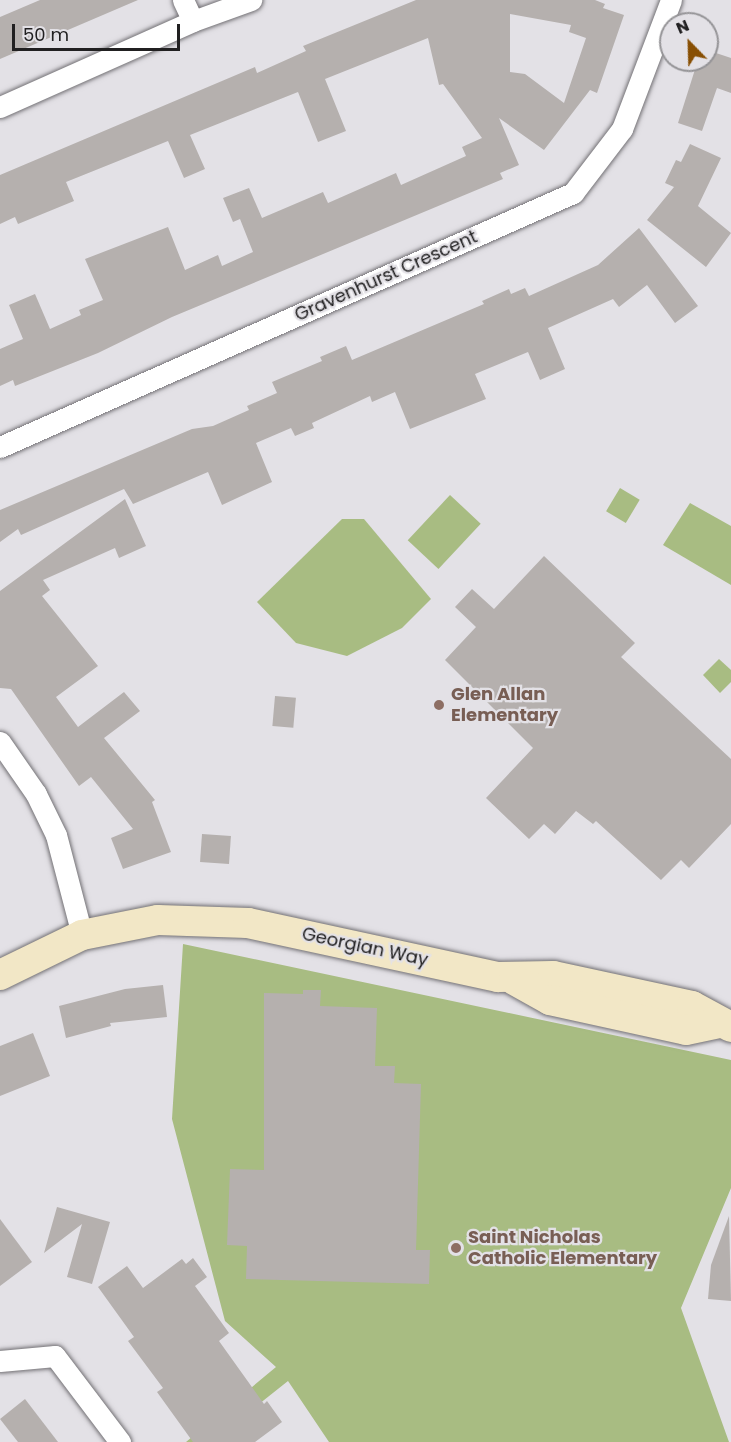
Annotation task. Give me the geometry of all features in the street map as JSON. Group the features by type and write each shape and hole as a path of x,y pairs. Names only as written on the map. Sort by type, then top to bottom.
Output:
{"street":[{"path":"183,0 193,21"},
{"path":"0,107 193,21 251,0"},
{"name":"Gravenhurst Crescent","path":"0,447 573,193 622,129 671,0"},
{"path":"0,742 36,794 56,835 82,935"},
{"name":"Georgian Way","path":"0,975 82,935 159,920 248,923 514,980 564,978 692,1006 725,1025"},
{"path":"0,1361 55,1356 120,1442"}],"green space":[{"path":"620,488 640,500 626,523 606,511"},
{"path":"450,495 481,524 438,569 408,540"},
{"path":"690,503 731,526 731,585 663,545"},
{"path":"342,519 364,519 431,599 402,628 347,656 296,643 257,602"},
{"path":"719,659 731,670 731,682 720,693 703,675"},
{"name":"Saint Nicholas Catholic Elementary","path":"183,944 731,1060 731,1188 681,1308 729,1442 329,1442 288,1381 211,1442 186,1442 276,1367 225,1321 172,1119"}],"building":[{"path":"40,0 138,0 0,59 0,17"},
{"path":"416,0 595,0 605,4 603,8 624,15 597,93 590,90 544,150 499,118 519,165 500,173 503,179 172,317 98,353 15,386 13,380 0,386 0,349 23,339 9,305 35,294 50,329 81,315 79,310 103,300 85,259 168,227 185,270 218,255 222,266 253,252 240,219 233,222 223,198 249,188 262,218 323,192 328,203 396,173 401,185 466,156 462,147 482,138 443,84 439,85 428,38 325,79 346,131 318,142 298,92 190,135 205,169 184,178 168,141 66,182 74,201 18,224 15,217 0,224 0,175 255,67 257,73 306,51 303,46","holes":["510,14 571,25 569,32 586,38 564,103 525,74 510,72"]},
{"path":"719,54 731,58 731,93 717,88 702,131 678,123 694,72 719,72"},
{"path":"690,144 721,158 698,206 731,233 706,267 647,220 674,187 665,183 676,160 681,162"},
{"path":"639,228 698,306 675,323 647,285 619,307 613,299 548,328 565,369 540,380 528,352 475,374 486,399 410,429 395,392 372,402 370,396 312,423 314,428 295,436 291,428 256,443 272,482 222,505 208,472 133,504 124,489 21,535 18,529 0,542 0,510 192,429 213,426 249,410 247,406 277,393 272,382 322,361 320,357 346,346 352,360 484,304 482,301 509,289 511,294 525,288 529,296 598,265"},
{"path":"125,499 146,546 119,558 115,548 43,580 50,590 42,596 98,666 56,697 78,727 124,692 140,711 104,738 155,800 152,802 171,852 123,869 111,838 133,829 91,777 79,786 11,689 0,688 0,591"},
{"name":"Glen Allan Elementary","path":"544,556 635,643 621,657 731,759 731,824 689,868 681,860 661,880 596,821 593,824 576,811 555,834 544,824 529,839 486,798 533,748 445,660 476,627 455,607 472,589 494,609"},
{"path":"275,696 296,698 293,728 272,726"},
{"path":"202,834 231,836 229,864 200,862"},
{"path":"163,985 167,1017 110,1023 111,1026 66,1038 59,1006 125,989"},
{"name":"Saint Nicholas Catholic Elementary","path":"303,990 321,990 320,1006 377,1008 375,1066 395,1066 394,1083 421,1084 416,1250 430,1250 429,1284 246,1279 247,1246 227,1245 230,1169 264,1170 264,993 303,994"},
{"path":"33,1033 50,1076 0,1096 0,1046"},
{"path":"57,1207 110,1222 92,1284 67,1277 82,1224 44,1253"},
{"path":"729,1216 731,1301 708,1299 711,1265"},
{"path":"0,1219 32,1262 0,1286"},
{"path":"193,1258 207,1277 195,1286 229,1333 219,1341 264,1404 267,1401 282,1422 255,1442 193,1442 157,1392 163,1388 128,1341 134,1337 98,1287 127,1266 143,1288 182,1259 186,1264"},
{"path":"25,1399 58,1442 18,1442 0,1419"}],"place":[{"name":"Glen Allan Elementary","path":"439,705"},
{"name":"Saint Nicholas Catholic Elementary","path":"456,1248"}]}
